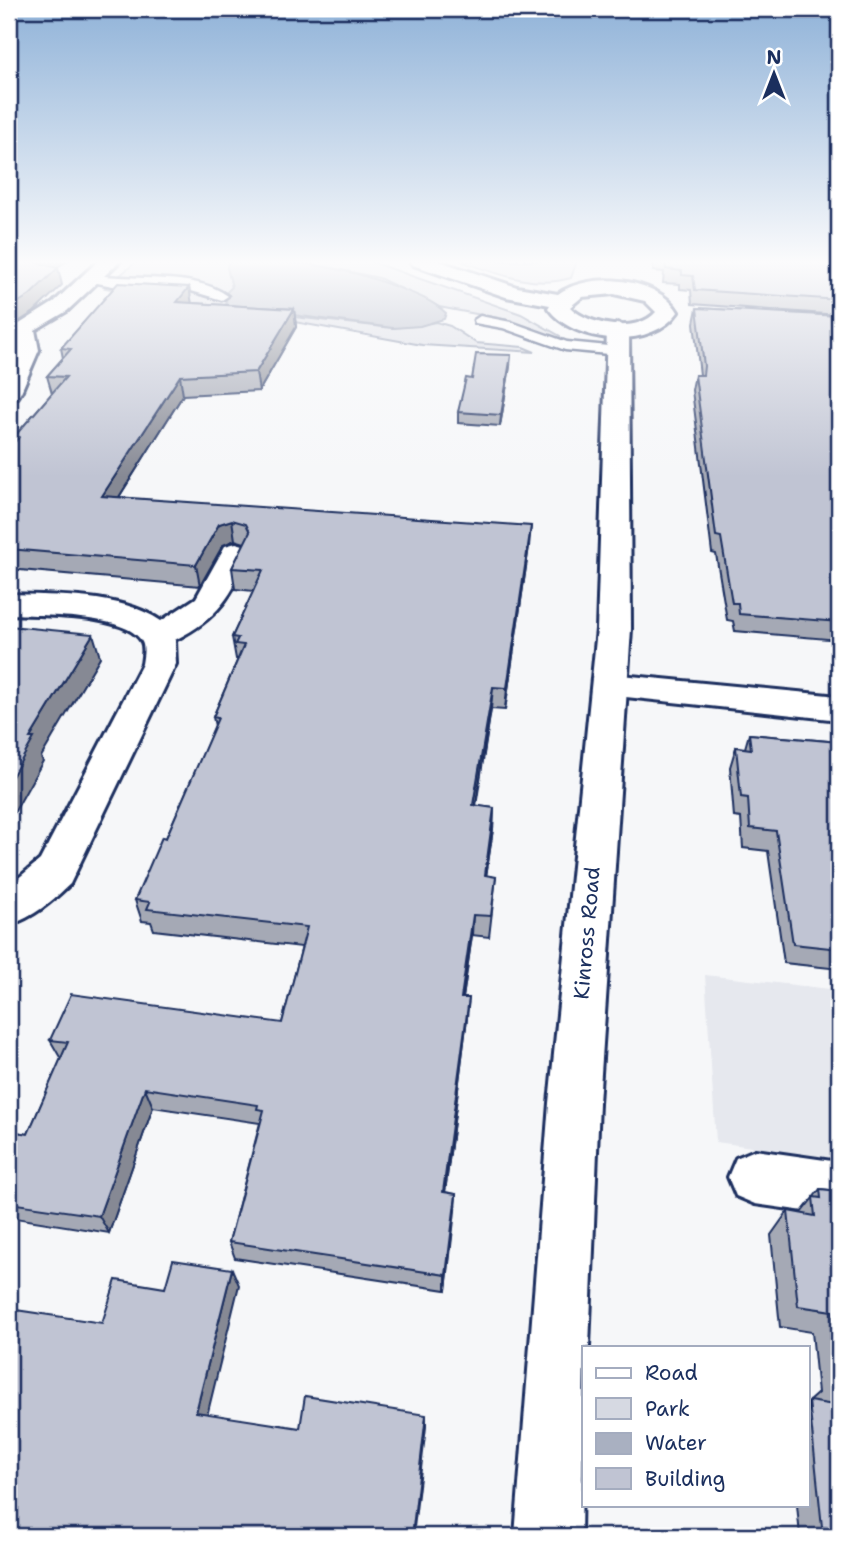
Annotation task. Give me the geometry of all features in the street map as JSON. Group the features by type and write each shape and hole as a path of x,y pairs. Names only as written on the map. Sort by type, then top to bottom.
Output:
{"street":[{"path":"9,392 28,350 19,333"},
{"path":"600,333 618,341 634,333"},
{"name":"Kinross Road","path":"548,1536 574,1103 610,686 618,341"},
{"path":"157,636 195,618 209,606 236,552"},
{"path":"9,604 107,612 132,618 157,636 161,649 159,664 55,872 34,892 9,907"},
{"path":"610,686 839,708"},
{"path":"755,1177 839,1189"}],"lane":[{"path":"529,333 565,346 618,341"}],"shaded area":[{"path":"705,975 839,990 839,1159 716,1142"}],"green space":[{"path":"356,333 461,333 476,343 523,347 535,352 422,345"},
{"path":"542,333 555,333 562,341"}],"building":[{"path":"74,333 279,333 256,372 180,376 102,496 531,526 507,688 493,687 473,805 494,808 485,875 496,877 491,916 473,915 461,998 469,998 443,1192 456,1194 446,1275 229,1242 264,1110 257,1109 258,1105 145,1088 99,1216 9,1203 9,1131 28,1134 68,1042 50,1040 71,994 282,1023 307,927 147,909 150,902 135,900 162,837 166,838 218,718 213,717 244,645 235,644 238,638 232,637 263,570 232,568 250,532 246,524 232,520 219,524 196,565 9,549 9,449 19,437 14,437 66,377 47,376 71,349 61,348"},
{"path":"700,333 839,333 839,622 739,614 738,603 732,603 721,537 716,536 695,375 703,375"},
{"path":"476,354 511,355 501,415 458,412 466,378 472,379"},
{"path":"9,626 93,634 30,738 34,738 9,782"},
{"path":"749,734 839,742 839,949 793,944 776,831 750,828 748,798 741,797 736,747 751,749"},
{"path":"820,1189 839,1191 839,1378 832,1311 798,1306 788,1211 815,1216 813,1197 821,1198"},
{"path":"173,1260 232,1269 196,1412 300,1428 305,1396 426,1415 412,1536 9,1536 9,1309 102,1323 116,1280 165,1288"},
{"path":"830,1382 839,1383 839,1529 822,1527 810,1401 834,1405"}]}
